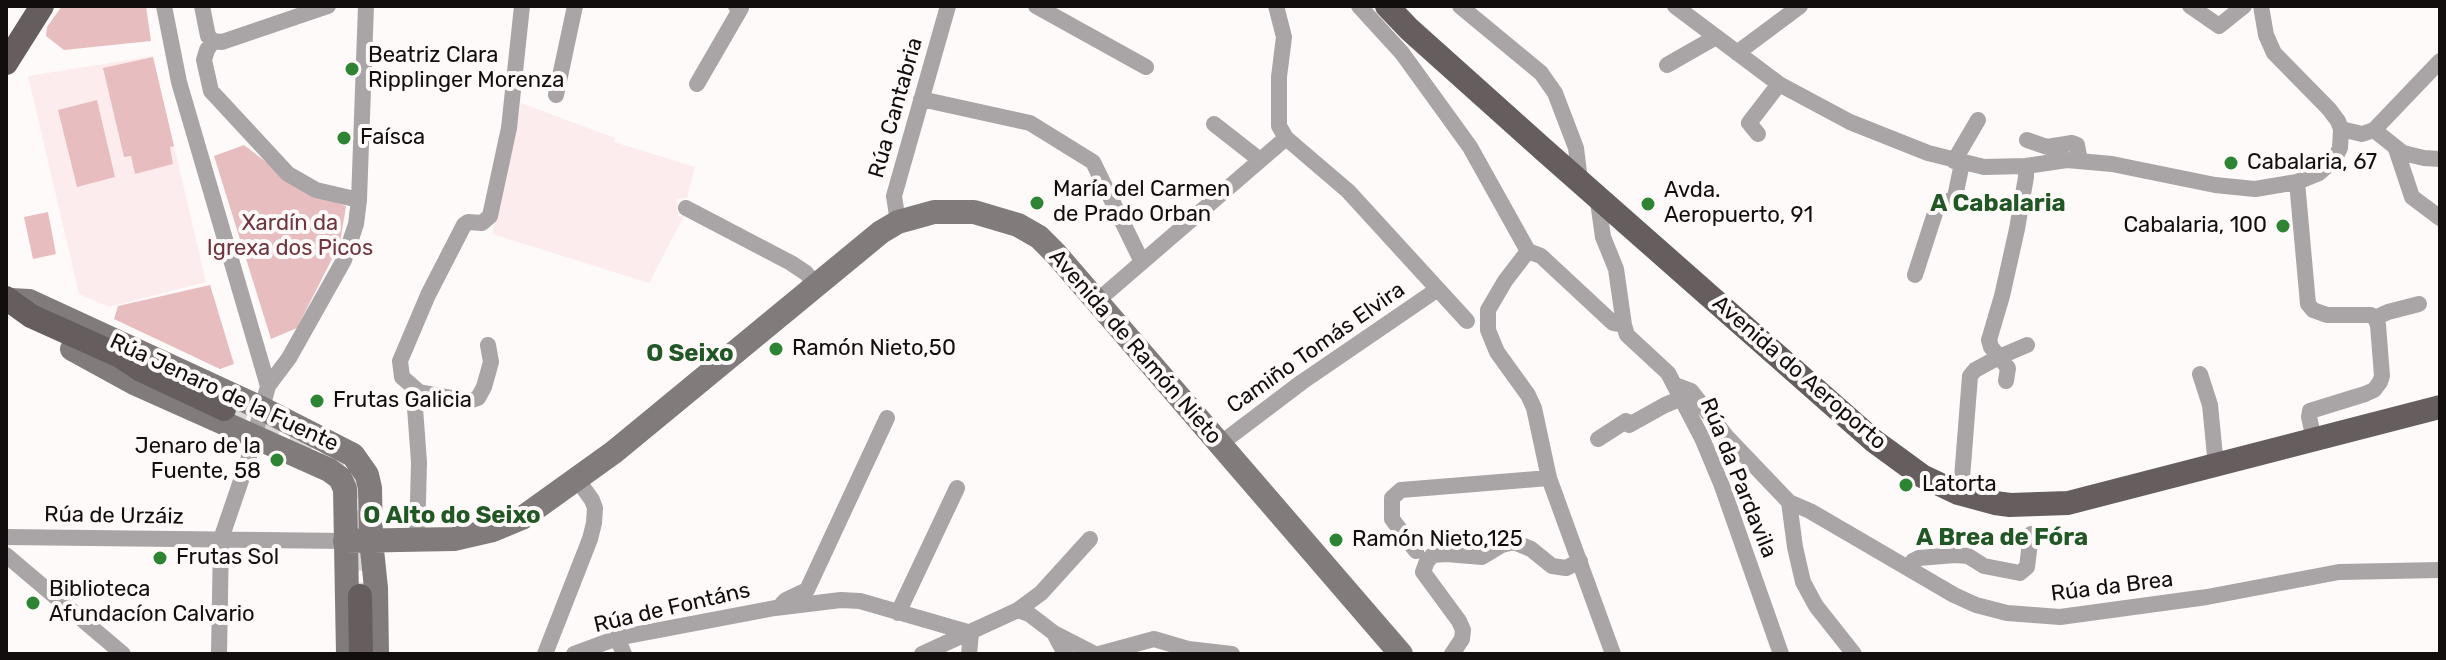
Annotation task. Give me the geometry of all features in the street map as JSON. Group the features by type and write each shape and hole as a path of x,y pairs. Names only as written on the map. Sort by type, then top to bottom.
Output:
{"main road":[{"path":"6,63 42,6"},
{"name":"Avenida do Aeroporto","path":"1387,6 1409,29 1874,441 1922,476 1958,493 2010,505 2068,503 2440,407"},
{"name":"Avenida de Ramón Nieto","path":"345,541 454,539 493,530 522,518 614,452 874,237 898,222 934,212 963,211 997,217 1039,237 1401,654"},
{"name":"Rúa Jenaro de la Fuente","path":"8,306 29,301 266,398 353,455 361,465 370,488 377,654"},
{"name":"Rúa Jenaro de la Fuente","path":"8,306 72,349 134,383 329,470 340,478 345,489 345,541"},
{"name":"Rúa Jenaro de la Fuente","path":"8,306 120,356 141,370"},
{"name":"Rúa Jenaro de la Fuente","path":"72,349 141,370"},
{"path":"141,370 224,409"},
{"path":"345,541 348,654"},
{"path":"360,596 361,654"}],"street":[{"path":"164,6 179,82 266,398"},
{"path":"202,6 208,36 213,41 222,42 328,6"},
{"path":"219,654 221,539 266,398 344,260 355,229 359,200 366,6"},
{"path":"488,345 491,362 478,398 469,401 419,392 402,377 400,361 428,295 464,225 472,221 482,223 490,216 509,128 522,6"},
{"path":"556,95 575,6"},
{"path":"697,84 741,8 736,6"},
{"name":"Rúa Cantabria","path":"898,222 894,196 948,6"},
{"path":"1036,6 1146,67"},
{"path":"1276,6 1284,37 1279,77 1279,126 1286,138 1348,191 1467,321"},
{"path":"1359,6 1402,53 1470,147 1528,251 1541,256 1613,323 1624,325 1616,269 1555,93 1541,73 1460,6"},
{"path":"1675,6 1779,84 1850,122 1928,153 1984,167 2080,161 2142,169 2240,189 2269,188 2319,173 2334,160 2340,148 2341,129 2338,121 2274,53 2266,35 2261,6"},
{"path":"1737,53 1800,6"},
{"path":"2190,6 2219,26 2244,6"},
{"path":"1667,65 1716,37"},
{"path":"213,41 204,60 211,91 288,174 316,190 359,200"},
{"path":"2341,129 2362,134 2374,130 2440,61"},
{"path":"1758,134 1749,123 1779,84"},
{"path":"921,99 1030,123 1093,162 1142,262"},
{"path":"1915,275 1936,210 1955,197 1958,162 1978,120"},
{"path":"1214,124 1260,160"},
{"path":"2374,130 2396,149 2424,158 2440,159"},
{"path":"1097,301 1286,138"},
{"path":"2027,140 2047,147 2072,143 2080,148 2080,161"},
{"path":"2396,149 2412,197 2440,218"},
{"path":"2006,381 2008,368 1989,340 2017,229 2026,166"},
{"path":"2297,182 2308,304 2313,310 2327,315 2371,315 2375,318 2382,376 2374,390 2310,411 2314,439"},
{"path":"686,208 791,263 806,273 816,285"},
{"path":"1528,251 1488,310 1488,330 1497,352 1534,408 1549,478 1613,654"},
{"name":"Camiño Tomás Elvira","path":"1220,444 1302,382 1438,289"},
{"path":"2375,318 2419,304"},
{"name":"Rúa da Pardavila","path":"1624,325 1627,335 1668,373 1678,392 1722,486 1781,654"},
{"path":"1958,493 1962,478 1970,376 1975,370 2027,345"},
{"path":"2200,374 2210,405 2216,466"},
{"name":"Rúa da Brea","path":"1678,392 1691,391 1726,436 1789,502 1976,605 2007,613 2060,617 2207,597 2339,572 2440,570"},
{"path":"417,541 419,462 415,408 419,392"},
{"path":"1598,439 1626,421 1629,425 1665,405 1678,392"},
{"name":"Rúa de Fontáns","path":"780,607 786,600 807,590 887,418"},
{"path":"1416,551 1392,519 1392,498 1401,490 1549,478"},
{"name":"Rúa de Fontáns","path":"545,654 594,523 592,500 577,479"},
{"path":"898,613 957,488"},
{"path":"1789,502 1803,582 1816,606 1854,654"},
{"path":"1908,568 1919,558 1955,555 1968,556 1984,566 2020,573 2027,567 2031,534"},
{"name":"Rúa de Urzáiz","path":"6,537 221,539"},
{"name":"Avenida de Ramón Nieto","path":"221,539 345,541"},
{"path":"922,654 1018,610 1041,593 1090,539"},
{"path":"1452,654 1462,639 1463,630 1423,572 1433,555 1482,557 1514,542 1531,549 1552,566 1566,568 1580,561"},
{"path":"6,555 123,654"},
{"name":"Rúa de Fontáns","path":"574,654 620,646 780,607 841,600 860,601 971,633"},
{"path":"1018,610 1029,614 1054,633 1097,654 1154,639 1188,649 1232,654"},
{"path":"969,654 971,633"},
{"path":"1054,633 1065,654"}],"shaded area":[{"path":"153,56 206,282 109,307 79,294 28,76"},
{"path":"521,103 615,138 614,142 695,167 687,198 677,199 678,216 684,216 649,283 492,234"}],"green space":[{"path":"62,6 146,6 151,41 64,50 46,36 47,27"},
{"path":"153,57 174,146 170,147 173,164 135,174 131,156 124,157 103,68"},
{"path":"97,100 115,177 77,187 58,110"},
{"name":"Xardín da Igrexa dos Picos","path":"244,145 301,189 346,206 340,243 297,328 271,339 214,156"},
{"path":"48,212 56,254 33,259 24,217"},
{"path":"210,285 234,364 220,369 114,319 118,306"}],"tunnel":[{"path":"224,409 327,456 344,467 353,483 358,506 360,596"}],"place":[{"name":"Beatriz Clara Ripplinger Morenza","path":"352,69"},
{"name":"Faísca","path":"344,138"},
{"name":"Cabalaria, 67","path":"2231,163"},
{"name":"María del Carmen de Prado Orban","path":"1037,203"},
{"name":"Avda. Aeropuerto, 91","path":"1648,204"},
{"name":"Cabalaria, 100","path":"2283,226"},
{"name":"Ramón Nieto,50","path":"776,349"},
{"name":"Frutas Galicia","path":"317,401"},
{"name":"Jenaro de la Fuente, 58","path":"277,460"},
{"name":"Latorta","path":"1906,485"},
{"name":"Ramón Nieto,125","path":"1336,540"},
{"name":"Frutas Sol","path":"160,558"},
{"name":"Biblioteca Afundacíon Calvario","path":"33,603"}],"district":[{"name":"A Cabalaria","path":"1998,204"},
{"name":"O Seixo","path":"690,354"},
{"name":"O Alto do Seixo","path":"452,516"},
{"name":"A Brea de Fóra","path":"2002,538"}]}
